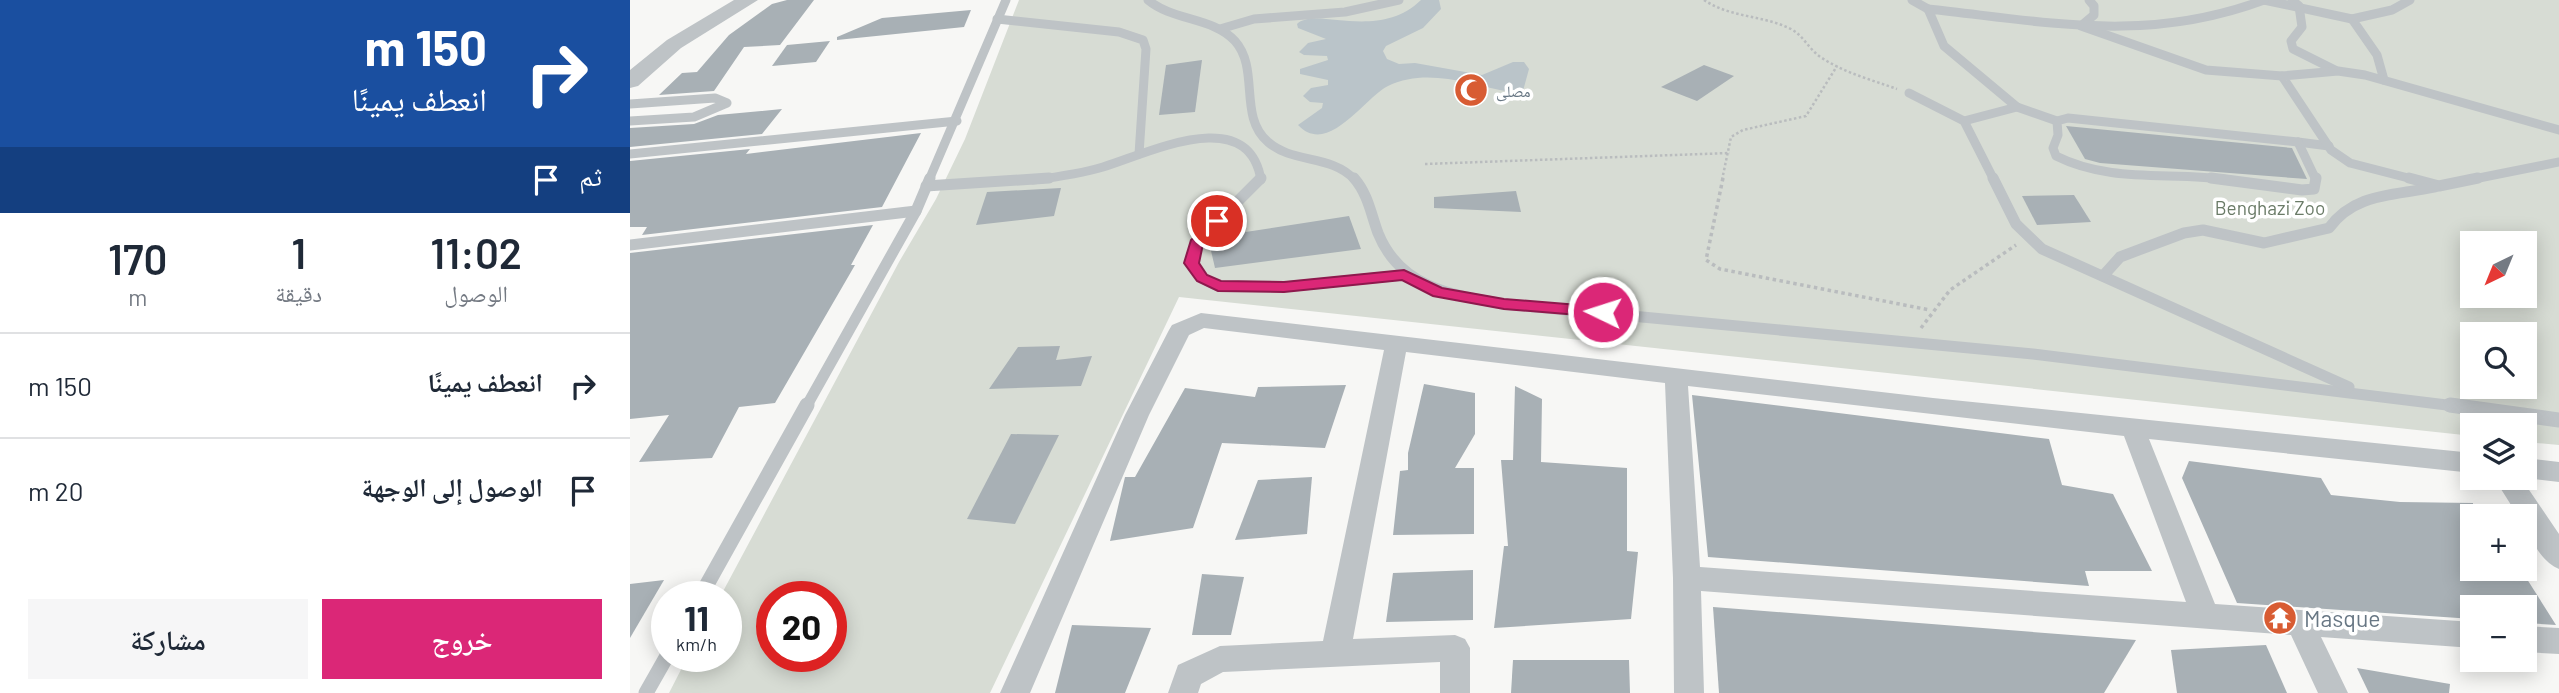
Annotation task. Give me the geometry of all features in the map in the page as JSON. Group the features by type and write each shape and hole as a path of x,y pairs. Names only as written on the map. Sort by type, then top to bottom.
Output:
{"street":[{"path":"630,80 674,44 748,0"},
{"path":"1015,693 1137,415 1180,330 1201,320 1676,378 2460,462"},
{"path":"1335,654 1396,345"},
{"path":"1676,378 1687,578 1689,693"},
{"path":"2132,426 2206,616"},
{"path":"2537,469 2559,472"},
{"path":"2515,490 2559,557"},
{"path":"1687,578 2460,634"},
{"path":"2300,623 2333,693"},
{"path":"2537,640 2559,641"},
{"path":"1183,693 1189,675 1220,659 1455,648 1455,693"}],"lane":[{"path":"709,581 916,211 957,121 1006,0"},
{"path":"1148,0 1168,14 1220,29 1236,42 1245,59 1258,131 1277,148 1341,168 1363,186 1382,248 1404,275 1438,292 1504,304 1916,340 2359,391 2559,420"},
{"path":"1220,29 1272,17 1355,11 1399,0"},
{"path":"1912,0 1928,9 2081,26 2178,25 2264,0 2295,3 2352,19 2392,10 2410,0"},
{"path":"2081,26 2094,15 2094,6 2089,0"},
{"path":"2295,3 2302,27 2291,41 2293,49 2338,71 2384,80 2559,130"},
{"path":"1928,9 1944,46 2017,107 2045,114 2057,121 2068,118 2329,146"},
{"path":"997,19 1119,32 1143,40 1146,49 1139,154"},
{"path":"2352,19 2377,55 2384,80"},
{"path":"2081,26 2206,70 2282,76 2338,71"},
{"path":"2282,76 2329,146 2350,163 2439,186"},
{"path":"1909,93 1964,121 2016,223 2042,249 2359,391"},
{"path":"630,104 715,98 727,103 703,114 630,121"},
{"path":"1964,121 2017,107"},
{"path":"630,154 957,121"},
{"path":"2057,121 2058,135 2053,148 2056,156 2084,170 2224,179 2299,190 2314,189 2317,181 2298,142"},
{"path":"926,186 1050,178 1098,169 1139,154 1215,138 1232,141 1249,151 1260,165 1261,181 1196,243 1192,263 1202,278 1218,286 1284,287 1404,275"},
{"path":"2103,276 2120,257 2184,233 2203,230 2264,243 2288,239 2329,228 2339,211 2374,195 2409,194 2559,162"},
{"path":"630,245 916,211"},
{"path":"646,693 658,672"}],"path":[{"path":"1704,0 1716,10 1760,19 1800,35 1811,51 1836,66 1909,93"},
{"path":"1836,66 1806,116 1794,121 1743,130 1731,137 1730,153 1706,260 1720,270 1930,310"},
{"path":"1425,164 1730,153"},
{"path":"1916,340 1930,310 1972,270 2030,237"}],"green space":[{"name":"Benghazi Zoo","path":"1019,0 2559,0 2559,445 2537,443 2537,413 2460,413 2460,435 1179,297 990,693 669,693 680,672 742,672 742,581 729,581 899,262 936,199 965,139"}],"shaded area":[{"path":"1421,0 1439,0 1441,9 1423,28 1386,46 1383,51 1387,59 1399,64 1415,63 1482,75 1513,62 1524,62 1529,69 1523,91 1510,92 1449,79 1418,78 1388,86 1378,92 1333,130 1321,134 1309,133 1298,125 1322,108 1323,103 1310,102 1303,96 1311,88 1328,85 1328,80 1300,74 1300,69 1328,60 1327,56 1304,55 1299,52 1308,43 1326,39 1298,28 1297,24 1318,19 1386,19 1404,12"}],"building":[{"path":"787,0 814,0 780,45 744,47 714,91 659,95 682,73 697,72 729,35 772,4"},
{"path":"971,10 964,27 837,40 837,37 882,18"},
{"path":"830,41 816,62 772,66 787,45"},
{"path":"1202,60 1195,112 1159,115 1166,65"},
{"path":"1704,65 1734,76 1697,101 1661,87"},
{"path":"782,109 762,134 630,147 630,128 694,124 718,115"},
{"path":"2066,126 2292,148 2307,179 2100,163 2085,159"},
{"path":"921,133 882,207 642,235 647,227 630,227 630,161 750,149 746,154"},
{"path":"1061,188 1054,216 976,225 987,192"},
{"path":"1516,191 1521,212 1434,208 1434,197"},
{"path":"2074,195 2091,222 2037,225 2022,196"},
{"path":"1349,216 1361,249 1215,268 1209,242 1213,237"},
{"path":"873,225 851,265 855,265 775,403 739,407 712,458 639,462 669,415 630,419 630,253"},
{"path":"1060,346 1056,360 1092,356 1081,386 989,389 1018,347"},
{"path":"1424,384 1475,393 1475,434 1455,468 1474,468 1474,534 1393,535 1400,471 1408,470 1408,453"},
{"path":"1346,385 1325,448 1222,443 1193,528 1110,541 1125,477 1135,477 1185,388 1255,397 1258,387"},
{"path":"1515,386 1542,399 1541,462 1627,468 1627,551 1638,552 1631,619 1494,628 1504,546 1508,546 1501,460 1513,460"},
{"path":"1692,395 2049,439 2062,485 2113,494 2152,571 2085,571 2089,586 1708,557"},
{"path":"1011,434 1059,435 1015,524 967,519"},
{"path":"2189,461 2321,478 2331,495 2400,502 2473,503 2460,504 2460,581 2528,581 2556,625 2537,624 2537,595 2460,595 2460,618 2237,603 2182,478"},
{"path":"1312,477 1307,534 1235,540 1258,480"},
{"path":"1473,570 1473,620 1386,622 1393,573"},
{"path":"1202,574 1244,577 1231,635 1192,635"},
{"path":"651,582 651,602 630,638 630,584"},
{"path":"1713,607 2136,640 2104,693 1719,693"},
{"path":"1072,625 1151,628 1125,693 1055,693"},
{"path":"2266,645 2287,693 2177,693 2171,650"},
{"path":"1513,660 1629,660 1630,693 1511,693"},
{"path":"2357,668 2450,684 2449,693 2369,693"}],"place":[{"name":"مصلى","path":"1471,90"},
{"name":"Masque","path":"2280,618"}],"route":[{"path":"1217,221 1196,243 1192,263 1202,278 1218,286 1284,287 1404,275 1438,292 1504,304 1603,312"}]}
